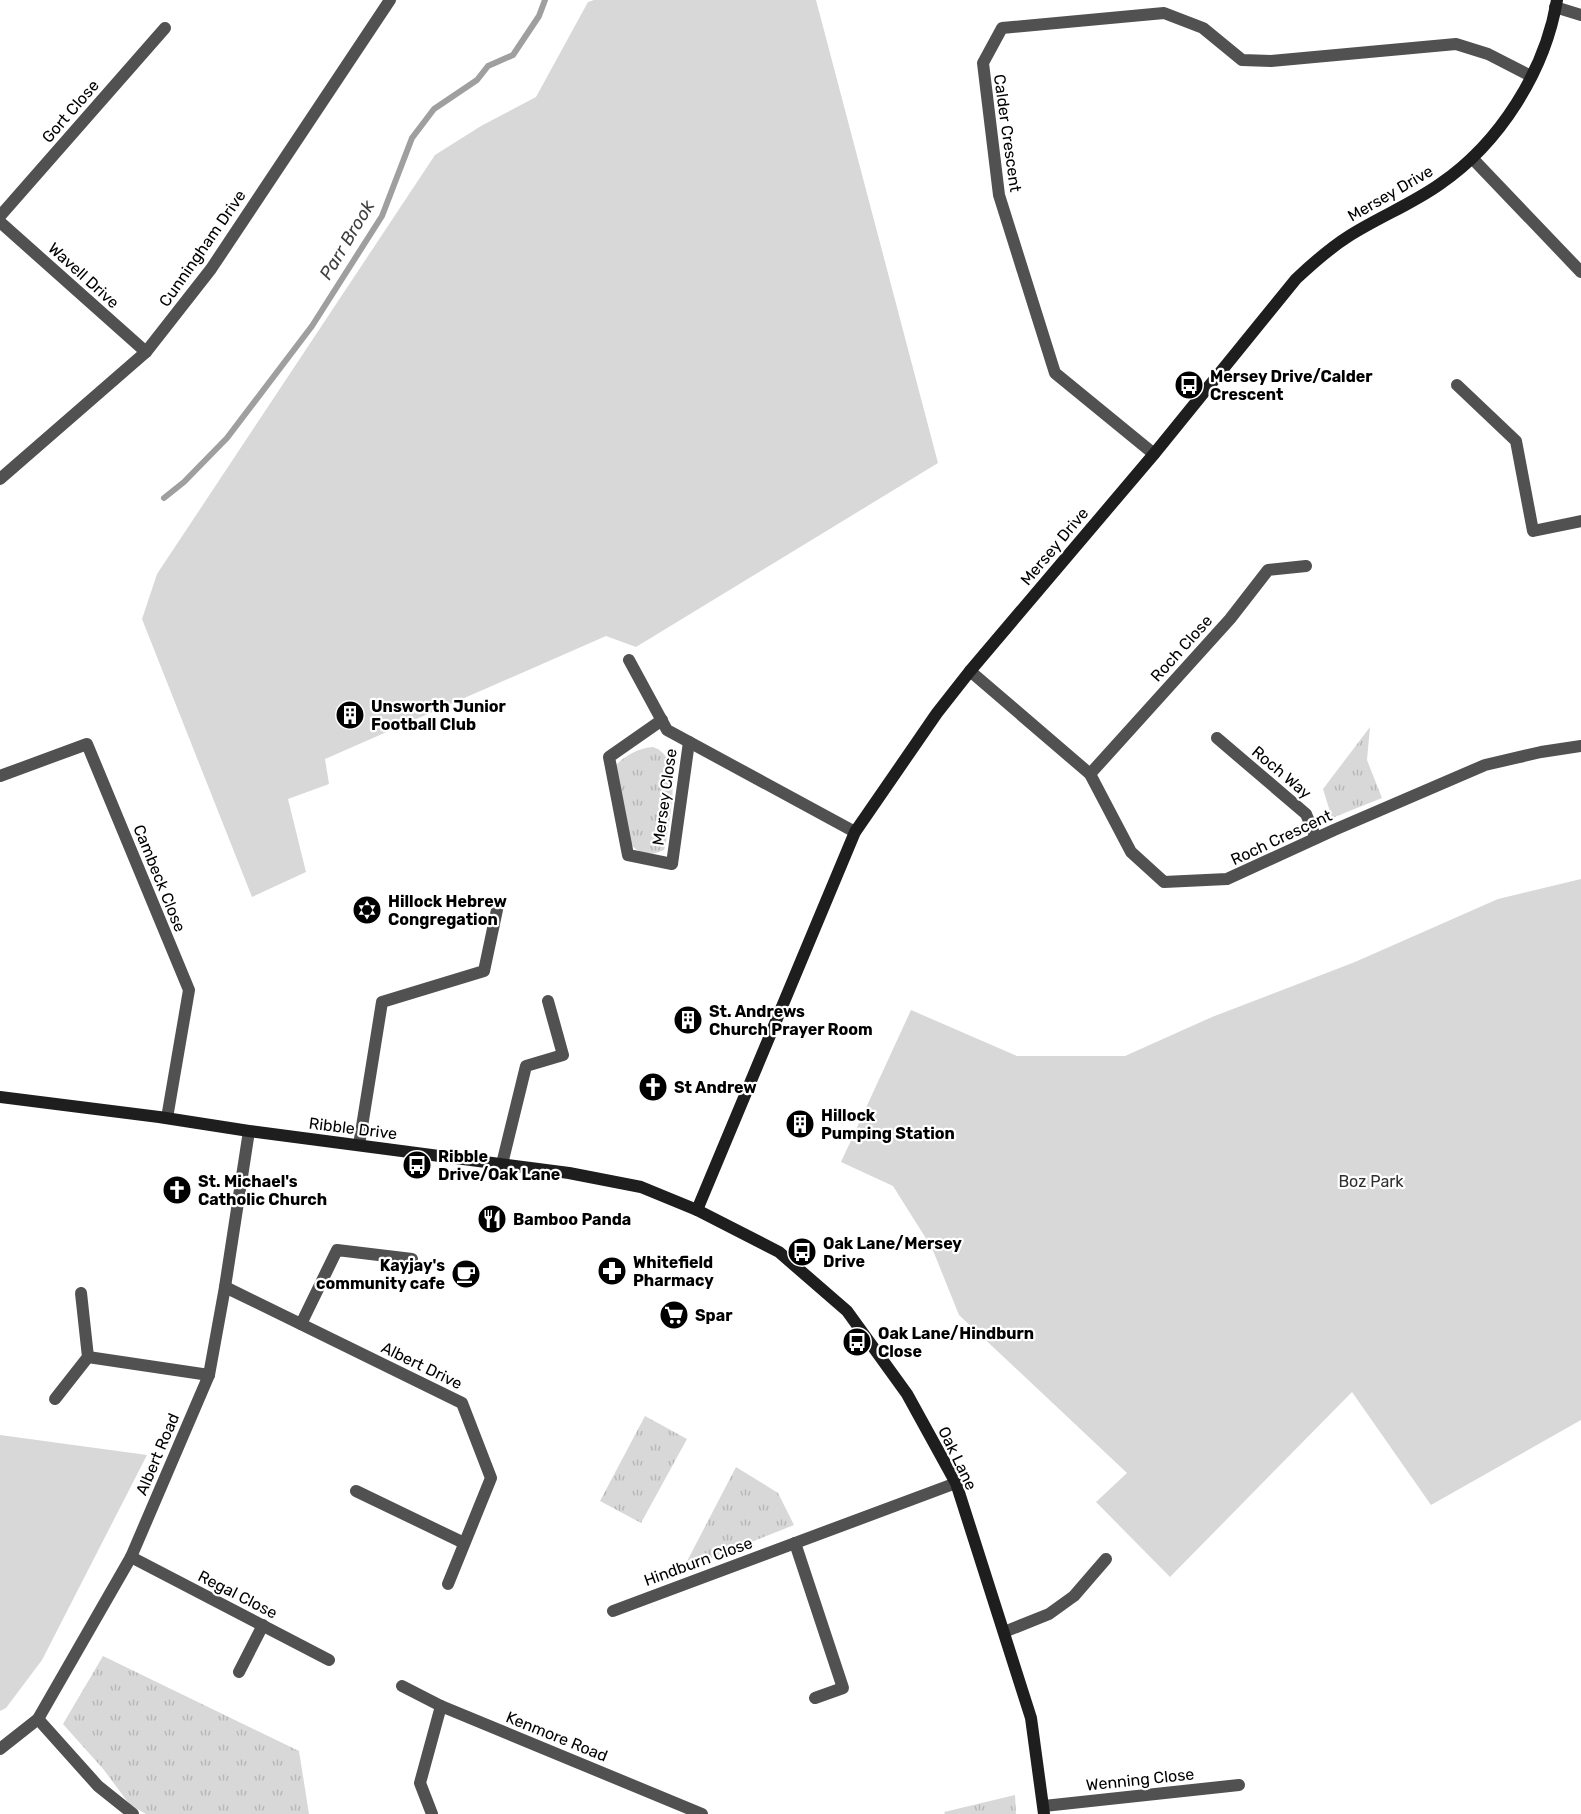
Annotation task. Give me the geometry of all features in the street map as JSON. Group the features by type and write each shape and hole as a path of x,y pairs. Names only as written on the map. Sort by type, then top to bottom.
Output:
{"street":[{"name":"Cunningham Drive","path":"0,479 146,352 211,269 390,0"},
{"path":"1556,3 1581,15"},
{"name":"Mersey Drive","path":"697,1209 855,832 932,720 970,671 1154,454 1303,272 1347,237 1440,184 1472,158 1506,119 1541,54 1556,3"},
{"name":"Calder Crescent","path":"1154,454 1054,372 999,195 983,63 1002,28 1164,13 1203,28 1242,60 1271,61 1456,44 1488,54 1531,76"},
{"name":"Gort Close","path":"0,216 165,28"},
{"path":"1472,158 1581,272"},
{"name":"Wavell Drive","path":"0,222 146,352"},
{"path":"1457,385 1516,441 1533,531 1581,521"},
{"name":"Roch Close","path":"1090,774 1230,619 1268,570 1306,566"},
{"name":"Mersey Close","path":"629,660 667,730 855,832"},
{"name":"Roch Crescent","path":"970,671 1090,774 1131,852 1164,882 1227,879 1485,765 1541,752 1581,746"},
{"name":"Mersey Close","path":"662,720 609,757 628,855 672,864 689,742"},
{"name":"Roch Way","path":"1217,738 1306,814 1316,838"},
{"name":"Cambeck Close","path":"0,776 87,744 189,990 167,1118"},
{"path":"359,1145 382,1002 484,971 498,905"},
{"path":"502,1164 526,1066 563,1055 548,1002"},
{"name":"Ribble Drive","path":"0,1097 569,1173 641,1187 697,1209"},
{"name":"Albert Road","path":"0,1749 38,1719 130,1557 209,1375 249,1131"},
{"name":"Oak Lane","path":"697,1209 779,1252 847,1311 907,1394 956,1483 1031,1718 1044,1810"},
{"path":"300,1324 337,1250 412,1260"},
{"name":"Albert Drive","path":"225,1287 462,1403 491,1478 448,1584"},
{"path":"55,1399 88,1357 81,1293"},
{"path":"88,1357 209,1375"},
{"name":"Hindburn Close","path":"613,1611 956,1483"},
{"path":"356,1491 464,1543"},
{"path":"795,1543 843,1688 814,1698"},
{"name":"Regal Close","path":"130,1557 329,1660"},
{"path":"1004,1632 1049,1614 1074,1596 1106,1559"},
{"path":"239,1672 263,1625"},
{"name":"Kenmore Road","path":"402,1686 441,1706 702,1814"},
{"path":"432,1814 420,1783 441,1706"},
{"path":"38,1719 98,1786 133,1814"},
{"name":"Wenning Close","path":"1044,1810 1239,1785"}],"green space":[{"path":"594,0 816,0 938,463 636,647 606,636 325,759 329,784 288,799 306,872 252,897 142,619 157,574 435,155 481,126 536,97 588,2"},
{"path":"1370,727 1367,760 1382,798 1332,818 1323,789"},
{"path":"653,747 663,753 669,763 673,789 664,850 649,854 636,849 628,841 616,765 633,753"},
{"name":"Boz Park","path":"1581,879 1581,1420 1431,1505 1352,1392 1170,1577 1096,1502 1127,1473 959,1315 932,1248 893,1186 841,1162 911,1010 1017,1056 1125,1056 1212,1017 1355,962 1498,899"},
{"path":"645,1416 687,1439 641,1523 600,1501"},
{"path":"0,1435 147,1455 42,1660 6,1708 0,1711"},
{"path":"736,1467 778,1493 794,1525 683,1569"},
{"path":"103,1656 299,1751 309,1814 146,1814 130,1805 104,1770 63,1724"},
{"path":"1015,1795 1016,1814 945,1814 944,1812"}],"waterway":[{"name":"Parr Brook","path":"164,498 184,482 227,438 312,326 382,216 412,138 434,109 477,80 488,66 513,55 539,16 545,0"}],"place":[{"name":"Mersey Drive/Calder Crescent","path":"1189,385"},
{"name":"Unsworth Junior Football Club","path":"350,715"},
{"name":"Hillock Hebrew Congregation","path":"367,910"},
{"name":"St. Andrews Church Prayer Room","path":"688,1020"},
{"name":"St Andrew","path":"653,1087"},
{"name":"Hillock Pumping Station","path":"800,1124"},
{"name":"Ribble Drive/Oak Lane","path":"417,1165"},
{"name":"St. Michael's Catholic Church","path":"177,1190"},
{"name":"Bamboo Panda","path":"492,1219"},
{"name":"Oak Lane/Mersey Drive","path":"802,1252"},
{"name":"Whitefield Pharmacy","path":"612,1271"},
{"name":"Kayjay's community cafe","path":"466,1274"},
{"name":"Spar","path":"674,1315"},
{"name":"Oak Lane/Hindburn Close","path":"857,1342"}]}
